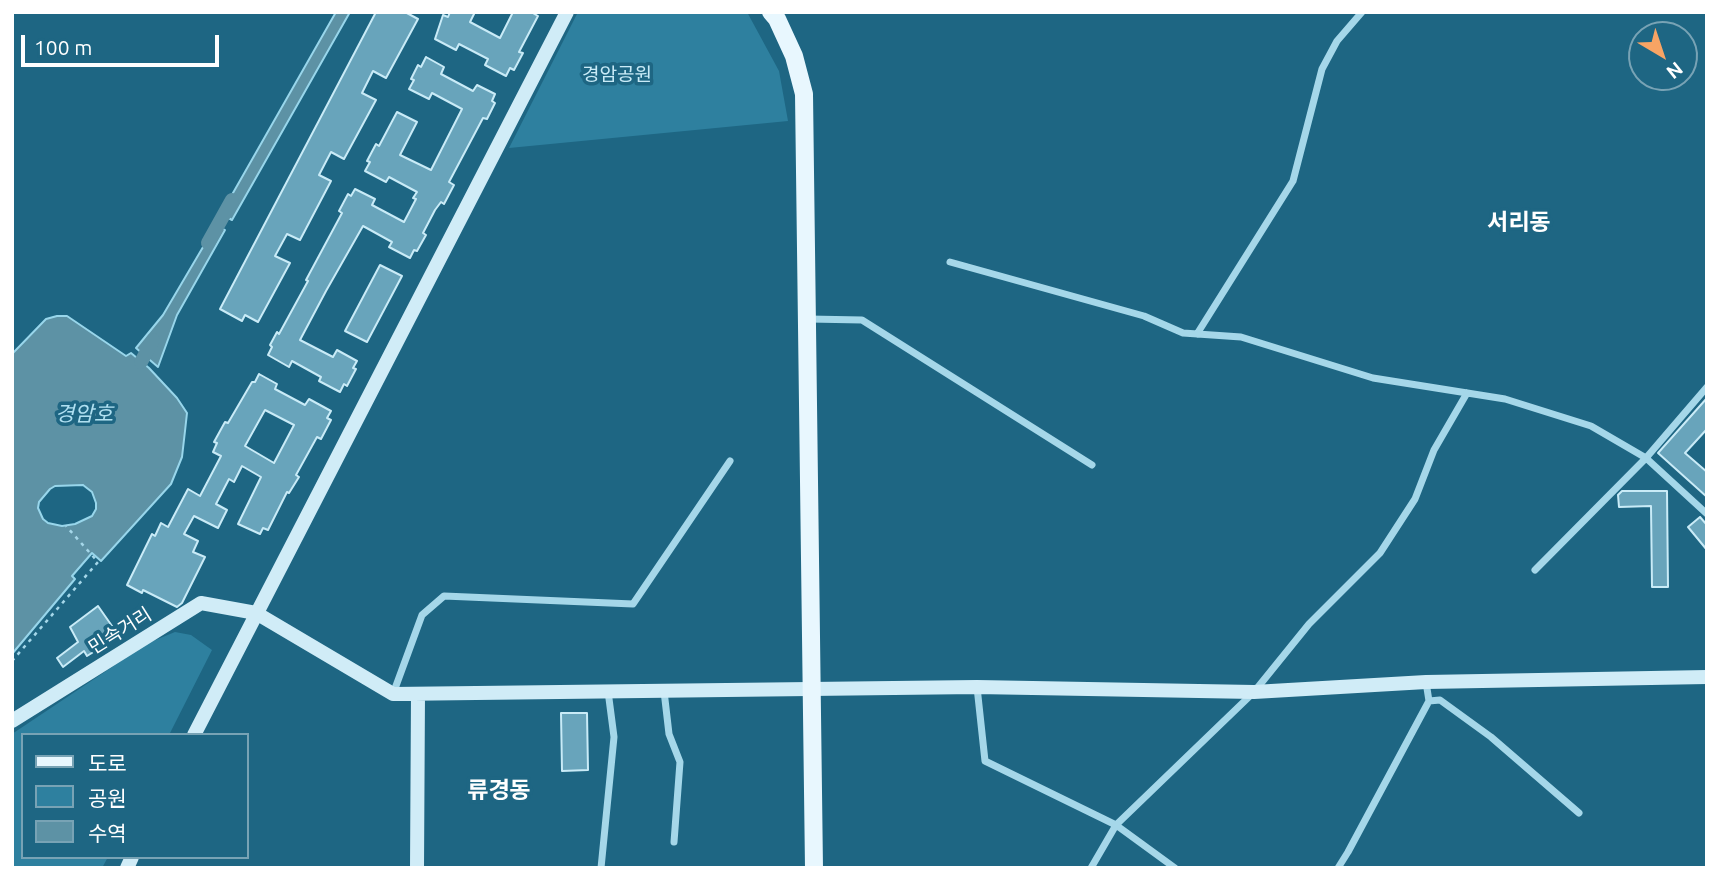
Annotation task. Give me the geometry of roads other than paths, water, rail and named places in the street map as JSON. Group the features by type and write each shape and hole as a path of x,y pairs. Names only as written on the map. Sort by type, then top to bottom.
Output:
{"main road":[{"path":"771,12 794,56 804,94 814,868"}],"street":[{"path":"195,733 567,12"},
{"path":"1197,334 1293,181 1322,69 1337,41 1362,12"},
{"path":"950,262 1144,316 1183,333 1241,337 1373,378 1505,399 1591,426 1646,458 1707,514"},
{"path":"807,319 863,320 1092,465"},
{"path":"1535,570 1646,458 1707,387"},
{"path":"1091,868 1116,825 1254,692 1309,624 1380,553 1415,499 1434,450 1467,393"},
{"path":"393,694 422,615 444,596 633,604 730,461"},
{"name":"민속거리","path":"12,722 201,603 256,612"},
{"path":"256,612 393,694 978,687 1254,692 1426,682 1707,677"},
{"path":"1338,868 1429,701 1426,682"},
{"path":"978,687 985,761 1116,825 1175,868"},
{"path":"604,867 614,737 608,691"},
{"path":"664,691 669,734 680,762 674,842"},
{"path":"417,868 418,694"},
{"path":"1429,701 1440,700 1491,737 1579,813"}],"water":[{"path":"336,12 350,12 232,220 221,214"},
{"path":"216,225 225,230 177,315 158,367 136,348 163,315"},
{"name":"경암호","path":"67,316 126,356 131,353 177,398 187,413 182,457 171,484 101,561 92,553 72,576 75,579 12,654 12,354 46,319","holes":["83,485 92,492 96,509 92,516 75,524 62,526 48,523 38,508 39,502 55,486"]}],"waterway":[{"path":"208,243 232,200"},
{"path":"141,362 153,340"}],"district":[{"name":"서리동","path":"1519,222"},
{"name":"류경동","path":"499,790"}],"park label":[{"name":"경암공원","path":"617,75"}]}
